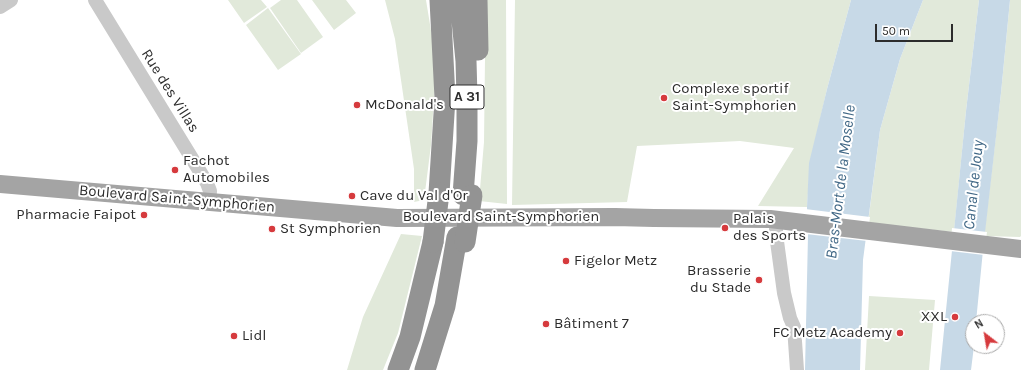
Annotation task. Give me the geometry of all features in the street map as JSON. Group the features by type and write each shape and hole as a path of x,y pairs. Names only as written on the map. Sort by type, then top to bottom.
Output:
{"highway":[{"path":"428,0 445,98"},
{"name":"A 31","path":"398,370 410,337 433,242 439,193 445,98 440,0"},
{"name":"A 31","path":"460,0 466,60 468,195"},
{"path":"425,370 445,306 454,294 468,195 479,100 477,0"}],"main road":[{"name":"Boulevard Saint-Symphorien","path":"0,184 397,218 752,218 782,220 1021,249"}],"street":[{"path":"0,7 11,0"},
{"name":"Rue des Villas","path":"95,0 207,183 210,191 209,202"},
{"path":"782,220 776,227 776,234 784,294 790,318 794,327 797,370"}],"green space":[{"path":"228,0 261,0 267,7 244,23"},
{"path":"281,0 297,0 323,37 301,53 270,8"},
{"path":"312,0 346,0 356,13 334,30"},
{"path":"385,0 426,0 433,43 435,82 431,145 424,200 414,202 414,169 395,39"},
{"path":"481,0 506,0 507,204 479,201 484,142 485,59"},
{"name":"Complexe sportif Saint-Symphorien","path":"515,0 851,0 827,89 810,163 807,207 758,206 794,148 740,141 637,146 627,202 512,205"},
{"path":"923,0 979,0 954,232 868,223 880,130 900,59"},
{"path":"1010,0 1021,0 1021,236 984,236 1001,93"},
{"path":"268,8 301,54 278,70 246,25"},
{"path":"401,234 422,236 398,333 383,370 347,370 363,317"},
{"name":"FC Metz Academy","path":"869,296 935,300 929,370 865,370"}],"water":[{"name":"Bras-Mort de la Moselle","path":"851,0 923,0 900,59 880,130 863,260 860,370 805,370 809,163"},
{"name":"Canal de Jouy","path":"979,0 1010,0 977,314 965,314 965,354 973,354 971,370 940,370 966,111"}],"pier":[{"path":"805,209 870,217 867,241 806,234"},
{"path":"952,228 987,232 984,255 950,251"}],"place":[{"name":"Complexe sportif Saint-Symphorien","path":"664,98"},
{"name":"McDonald's","path":"357,105"},
{"name":"Fachot Automobiles","path":"175,170"},
{"name":"Cave du Val d'Or","path":"352,196"},
{"name":"Pharmacie Faipot","path":"144,215"},
{"name":"Palais des Sports","path":"725,228"},
{"name":"St Symphorien","path":"272,229"},
{"name":"Figelor Metz","path":"566,261"},
{"name":"Brasserie du Stade","path":"759,280"},
{"name":"XXL","path":"955,317"},
{"name":"Bâtiment 7","path":"546,324"},
{"name":"FC Metz Academy","path":"900,333"},
{"name":"Lidl","path":"234,336"}]}
